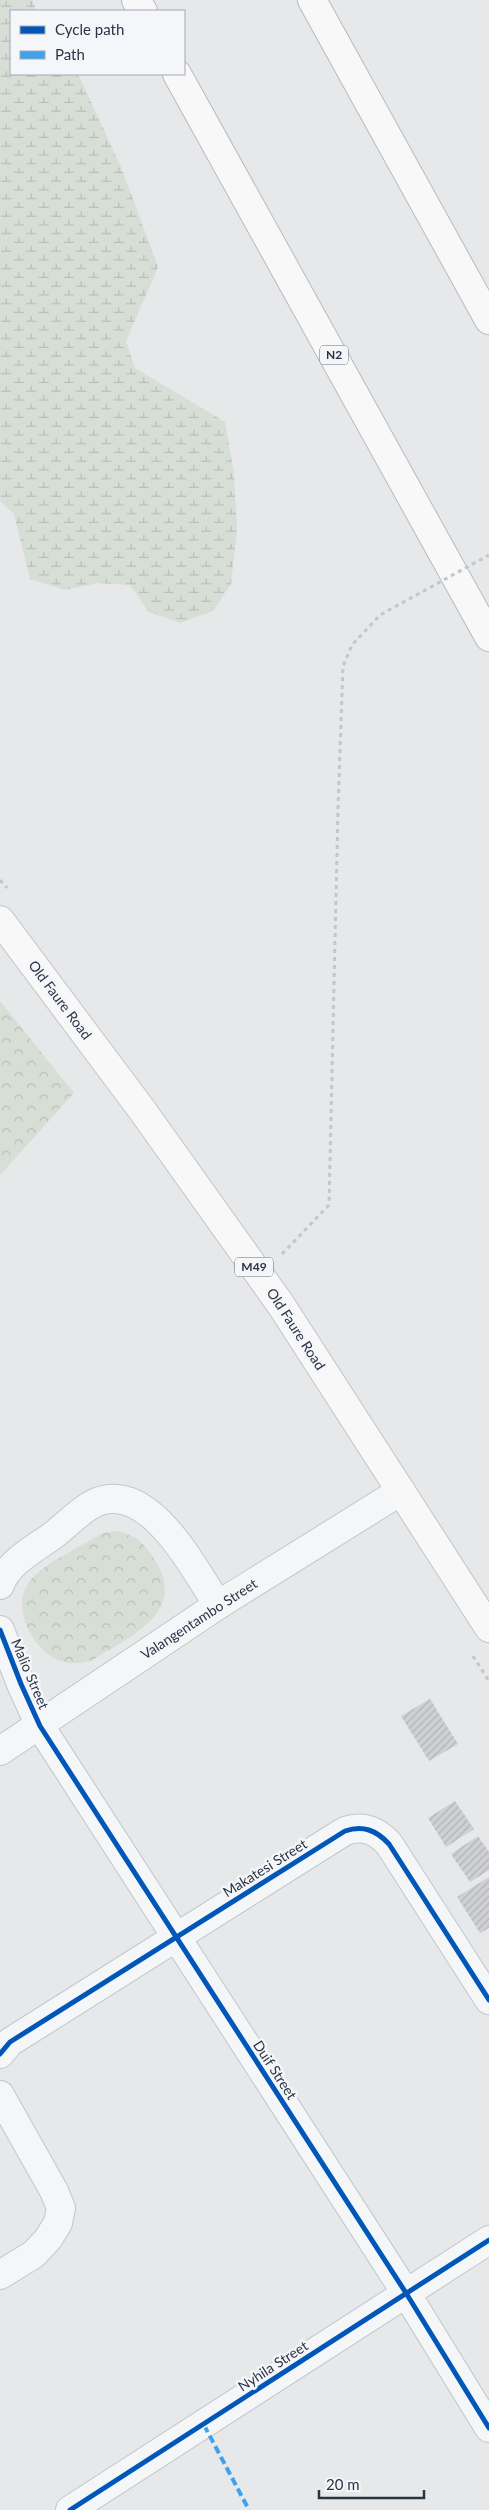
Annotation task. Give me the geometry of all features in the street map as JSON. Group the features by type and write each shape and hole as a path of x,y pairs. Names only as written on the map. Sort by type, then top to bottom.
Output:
{"main road":[{"path":"312,0 489,320"},
{"name":"N2","path":"179,75 489,637"},
{"name":"Old Faure Road","path":"0,920 147,1117 281,1305 489,1628"}],"street":[{"name":"Valangentambo Street","path":"0,1751 218,1605 401,1492"},
{"path":"0,1585 12,1566 97,1502 116,1499 145,1509 163,1524 218,1605"},
{"name":"Malio Street","path":"0,1630 40,1726"},
{"name":"Duif Street","path":"40,1726 406,2293 489,2428"},
{"name":"Makatesi Street","path":"0,2054 10,2042 345,1831 363,1828 380,1834 389,1844 489,2000"},
{"path":"0,2095 54,2191 61,2208 58,2224 48,2239 34,2254 0,2274"},
{"name":"Nyhila Street","path":"70,2510 489,2240"}],"path":[{"path":"278,1258 329,1205 343,666 352,645 380,616 489,556"}],"green space":[{"path":"0,0 33,0 36,10 10,10 10,75 77,75 80,78 121,167 158,267 126,341 135,368 225,422 234,475 237,529 231,584 213,611 180,623 149,612 130,585 98,583 65,590 30,579 14,514 0,501"},
{"path":"0,1001 74,1093 0,1175"},
{"path":"116,1531 130,1535 140,1541 156,1562 164,1580 164,1596 159,1610 150,1622 137,1632 93,1660 67,1663 59,1660 49,1655 40,1647 27,1626 23,1614 22,1602 24,1591 36,1575 53,1562 103,1533"}],"building":[{"path":"430,1699 458,1744 429,1761 401,1716"},
{"path":"455,1801 474,1829 446,1847 428,1818"},
{"path":"478,1836 489,1852 489,1870 470,1882 451,1854"},
{"path":"489,1877 489,1928 480,1933 457,1897"}],"marked path":[{"path":"204,2425 249,2510"}],"cycle path":[{"path":"0,1630 40,1726 406,2293 489,2428"},
{"path":"0,2054 10,2042 345,1831 352,1829 374,1832 389,1844 489,2000"},
{"path":"70,2510 489,2240"}]}
